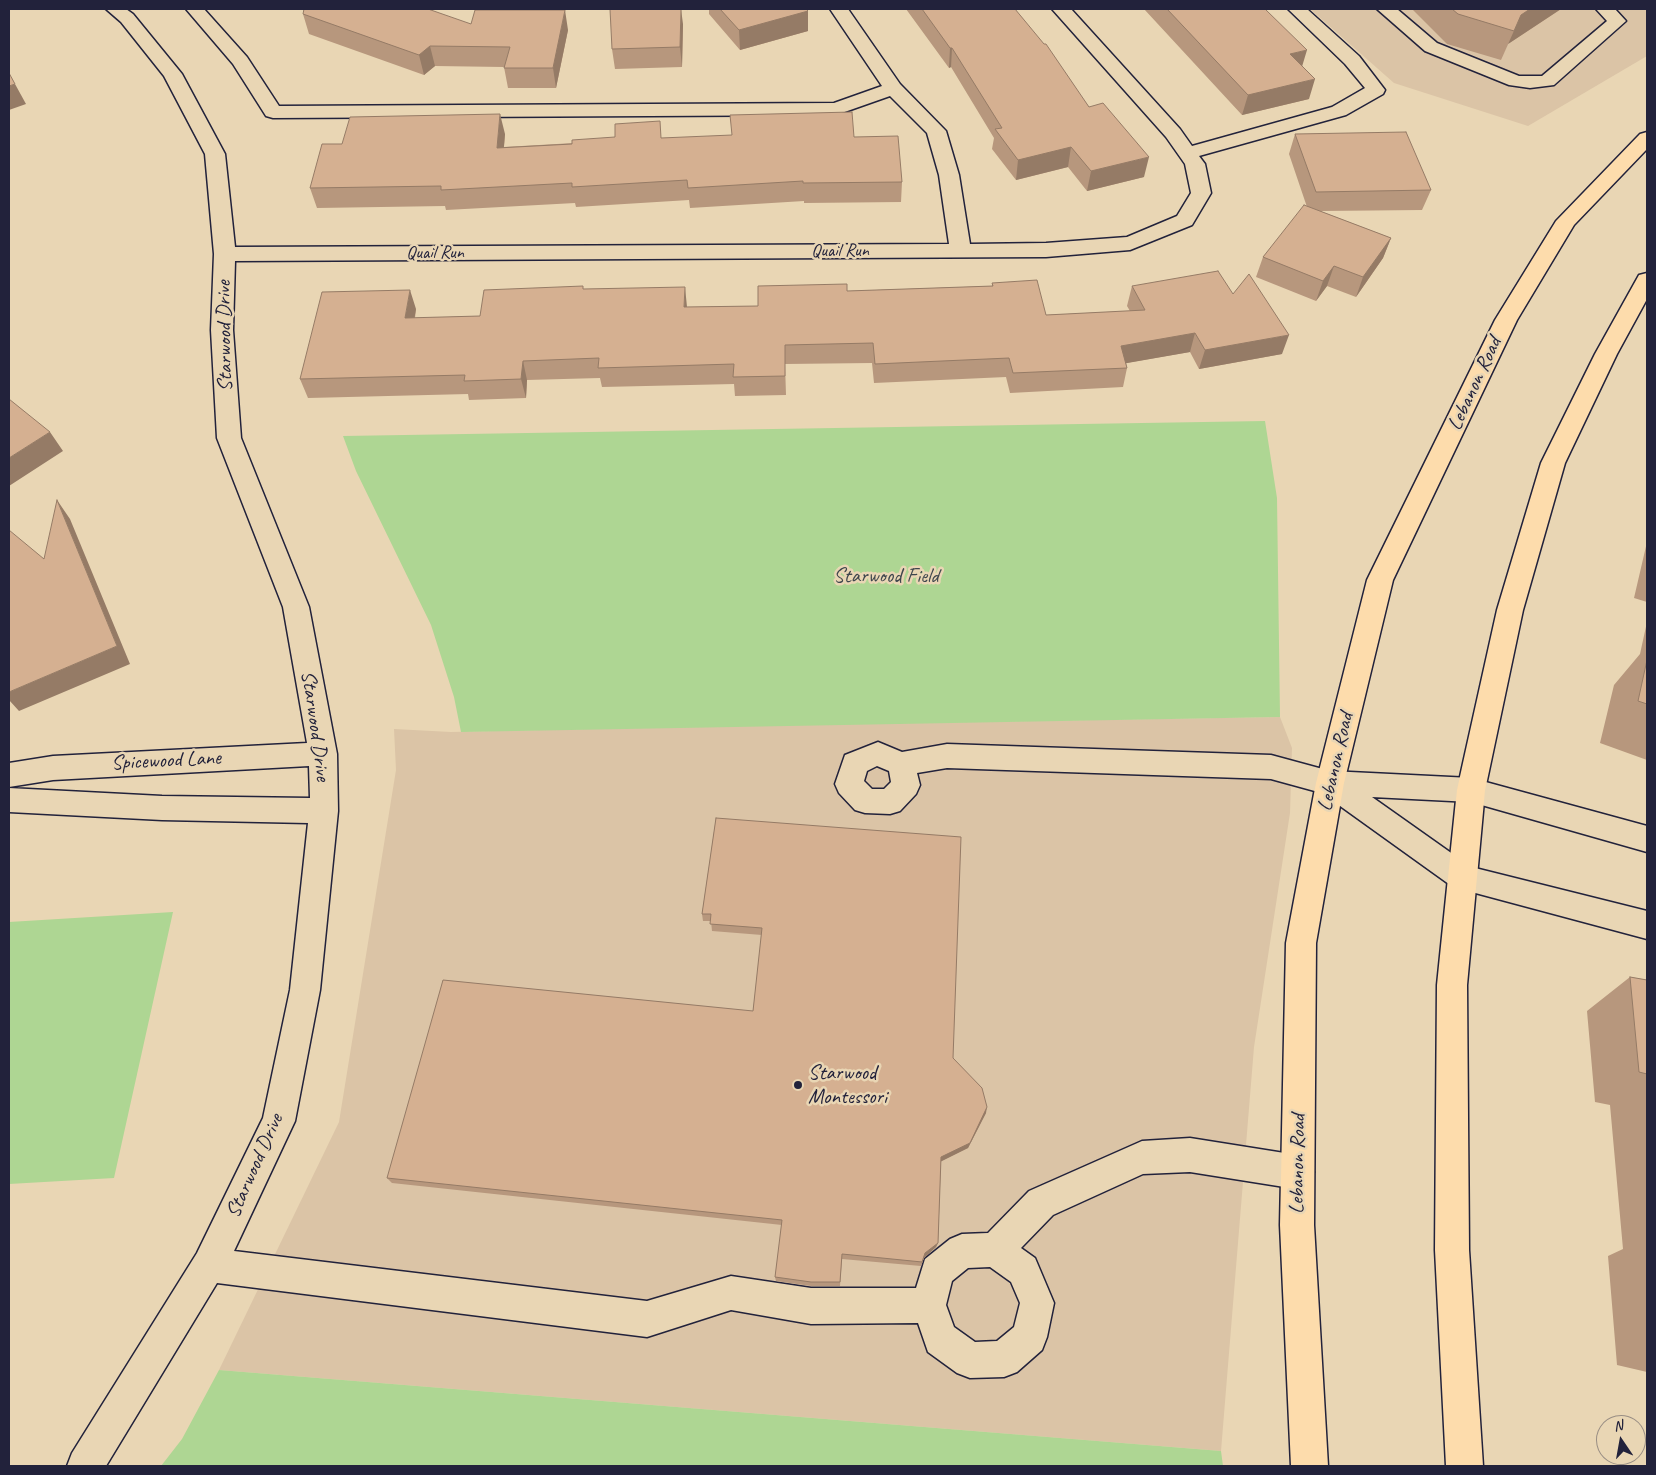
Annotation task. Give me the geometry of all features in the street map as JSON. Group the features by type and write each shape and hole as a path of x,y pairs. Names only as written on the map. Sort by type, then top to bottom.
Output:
{"main road":[{"name":"Lebanon Road","path":"1309,1466 1297,1224 1302,943 1330,783 1380,580 1506,320 1566,221 1647,138"},
{"path":"1464,1466 1452,1250 1452,984 1464,878 1471,790 1510,610 1554,463 1606,354 1647,280"}],"street":[{"name":"Starwood Drive","path":"85,1466 209,1265 279,1121 306,990 324,811 324,754 296,607 229,438 222,330 225,254 215,154 173,74 127,18 115,9"},
{"path":"195,9 240,61 273,112 836,109 893,88"},
{"path":"839,9 893,88 936,131 949,175 960,250"},
{"name":"Quail Run","path":"225,254 1046,250 1130,243 1185,220 1200,193 1195,164 1173,133 1061,9"},
{"path":"1187,153 1339,111 1376,90 1352,60 1296,9"},
{"path":"1386,9 1431,47 1516,81 1530,82 1547,81 1617,21 1605,9"},
{"name":"Spicewood Lane","path":"9,775 53,768 324,754"},
{"path":"900,764 947,756 1271,767 1330,783 1471,790 1647,840"},
{"path":"1330,783 1464,878 1647,925"},
{"name":"Spicewood Lane","path":"9,800 162,808 324,811"},
{"path":"995,1250 1041,1203 1142,1158 1190,1155 1298,1172"},
{"path":"995,1250 1023,1270 1037,1303 1029,1337 1004,1359 970,1360 941,1339 929,1305 937,1271 962,1251 995,1250"},
{"path":"209,1265 647,1319 731,1293 811,1306 929,1305"}],"shaded area":[{"path":"1310,9 1647,9 1647,56 1528,126 1394,83"},
{"name":"Starwood Montessori","path":"1280,717 1292,748 1290,813 1254,1047 1221,1451 219,1370 339,1122 396,770 394,729 451,732"}],"green space":[{"name":"Starwood Field","path":"1265,421 1277,498 1280,717 461,732 454,697 431,625 356,471 343,436"},
{"path":"173,912 114,1178 9,1184 9,922"},
{"path":"219,1370 1221,1451 1223,1466 161,1466 182,1439"}],"building":[{"path":"304,9 428,9 471,24 475,10 565,10 553,68 504,68 510,47 430,46 419,55 303,14"},
{"path":"610,9 681,9 680,47 612,49"},
{"path":"720,9 806,9 808,11 739,30"},
{"path":"922,9 1015,9 1046,44 1089,107 1103,103 1149,157 1091,171 1071,147 1018,160 995,129 1002,128 952,48 950,48"},
{"path":"1167,9 1265,9 1307,50 1290,54 1315,79 1248,95"},
{"path":"1452,9 1530,9 1521,15 1514,31 1458,14"},
{"path":"9,73 15,84 9,86"},
{"path":"852,112 854,137 898,136 902,182 803,183 803,181 688,188 687,180 572,187 572,183 441,190 441,186 310,188 322,144 342,144 350,117 500,114 497,148 572,144 572,140 615,137 615,124 660,121 661,138 732,135 730,115"},
{"path":"1406,132 1431,190 1316,192 1295,134"},
{"path":"1304,205 1391,238 1363,277 1334,266 1323,281 1263,257"},
{"path":"1218,271 1233,294 1249,274 1289,335 1205,350 1195,333 1121,346 1127,368 1013,373 1009,358 875,364 873,343 785,345 785,376 733,377 734,364 598,368 599,358 523,361 521,379 464,381 465,375 300,379 322,292 410,290 405,318 480,316 484,290 583,286 583,289 685,287 684,307 758,306 758,286 847,284 847,291 993,286 992,283 1037,280 1046,315 1145,310 1132,286"},
{"path":"9,399 50,432 9,458"},
{"path":"57,500 117,646 9,692 9,530 44,559"},
{"path":"1647,660 1647,704 1638,701"},
{"name":"Starwood Montessori","path":"716,818 961,837 953,1058 982,1088 987,1107 970,1143 941,1157 938,1243 925,1253 922,1262 842,1254 840,1282 811,1282 775,1277 782,1220 387,1178 443,980 753,1011 762,928 710,924 711,914 702,914"},
{"path":"1630,977 1647,980 1647,1074 1639,1072"}],"place":[{"name":"Starwood Montessori","path":"798,1085"}]}
